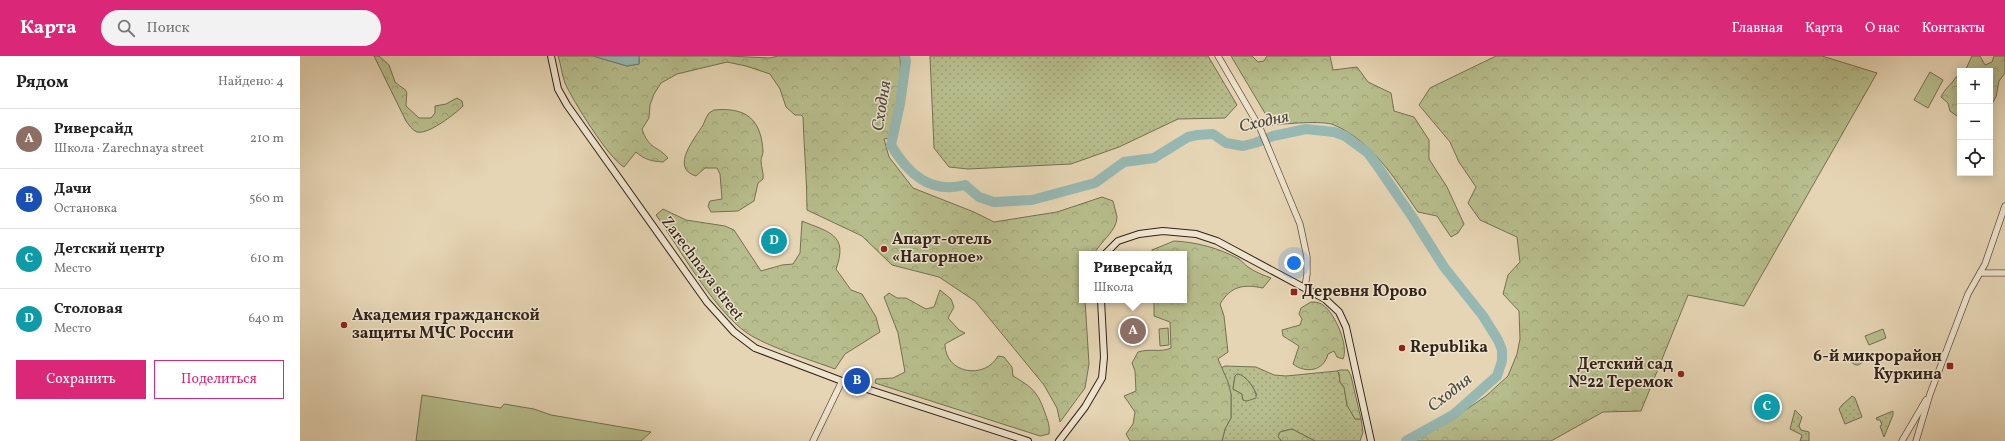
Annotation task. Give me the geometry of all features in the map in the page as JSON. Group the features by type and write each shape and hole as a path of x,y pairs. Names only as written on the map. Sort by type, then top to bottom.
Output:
{"main road":[{"name":"Zarechnaya street","path":"551,56 558,89 567,105 643,214 722,321 741,339 755,348 842,381 1028,441"},
{"path":"1108,251 1118,241 1128,237 1163,232 1196,234 1217,241 1305,287 1329,302 1343,318 1371,440"},
{"path":"1059,441 1089,402 1102,378 1104,357 1101,303"}],"street":[{"path":"1218,56 1260,128 1303,235 1307,268 1305,287"},
{"path":"1916,441 1930,394 1968,294 1985,264 2005,206"},
{"path":"1980,273 2005,273"},
{"path":"813,441 842,381"},
{"path":"1902,441 1930,394"}],"green space":[{"path":"374,56 379,56 389,65 395,82 407,93 406,106 419,118 431,118 435,113 435,106 446,104 457,98 462,101 463,106 448,119 434,127 422,132 415,131 406,121"},
{"path":"558,56 593,56 627,66 639,64 639,56 728,56 770,58 778,56 900,56 899,87 894,118 890,138 884,139 889,157 913,188 974,212 994,222 1057,212 1102,197 1113,201 1117,217 1111,232 1096,251 1079,251 1079,303 1085,303 1089,364 1085,388 1060,422 1057,408 1044,385 975,301 939,277 892,265 862,236 807,210 803,117 801,115 795,115 786,107 780,89 770,74 746,66 727,62 677,74 661,83 654,94 650,105 649,118 642,129 647,141 668,158 663,162 652,161 642,157 636,152 624,167 617,162 601,142 575,103 565,83"},
{"path":"930,56 1208,56 1237,105 1225,118 1178,119 1119,147 1071,164 968,169 949,167 934,148"},
{"path":"1231,56 1252,56 1258,62 1264,61 1267,56 1330,56 1333,70 1357,67 1368,82 1391,93 1394,111 1414,117 1429,140 1429,159 1447,187 1464,224 1458,233 1451,237 1437,216 1418,212 1382,162 1348,132 1334,125 1322,123 1272,125"},
{"path":"1496,56 1822,56 1877,73 1744,306 1688,295 1641,411 1603,412 1551,441 1411,441 1448,422 1486,396 1508,376 1517,354 1520,339 1519,311 1503,294 1508,275 1520,262 1517,237 1480,220 1468,203 1476,187 1459,162 1450,142 1419,105 1430,88"},
{"path":"1972,56 1980,56 1985,65 1992,62 1994,56 2005,56 2005,73 1999,81 1996,97 1993,102 1993,68 1966,68"},
{"path":"1930,72 1943,80 1928,108 1914,100"},
{"path":"1956,77 1957,116 1950,111 1948,103 1941,97"},
{"path":"714,110 735,111 750,117 755,123 762,140 763,151 761,161 763,179 758,183 754,201 738,211 711,212 708,206 710,201 722,199 720,174 717,168 705,168 696,176 688,172 685,166 687,152 691,144 708,114"},
{"path":"663,209 686,220 725,226 734,230 761,271 782,265 793,264 800,253 802,221 828,232 838,241 840,248 836,269 851,290 862,294 876,317 880,332 845,354 835,369 778,348 747,333 722,310 698,278 656,215"},
{"path":"1174,241 1199,244 1224,252 1239,259 1253,270 1271,278 1263,288 1249,286 1233,290 1220,304 1224,316 1228,352 1218,359 1228,382 1231,394 1231,418 1225,429 1222,441 1130,441 1126,434 1133,424 1135,412 1124,396 1136,391 1135,371 1132,363 1138,352 1171,348 1170,322 1154,316 1154,303 1187,303 1187,251 1152,250"},
{"path":"940,290 951,299 954,307 948,318 959,330 965,333 945,344 947,354 951,362 958,367 976,371 992,364 998,356 1004,357 1012,367 1013,376 1030,387 1040,400 1048,421 1049,434 1040,436 875,383 876,379 893,378 905,372 898,333 884,297 889,293 897,298 906,298 926,309 934,307"},
{"path":"1311,302 1322,304 1332,315 1340,330 1344,353 1343,359 1337,357 1334,351 1328,354 1323,364 1309,370 1293,364 1299,346 1283,336 1282,330 1300,325 1302,319 1299,314 1301,308"},
{"path":"1168,328 1169,345 1160,346 1159,329"},
{"path":"1883,329 1886,338 1869,345 1865,336"},
{"path":"1855,353 1859,353 1863,359 1859,365 1855,365 1851,361 1851,357"},
{"path":"1225,366 1256,367 1274,375 1286,376 1337,371 1339,373 1340,382 1344,387 1347,405 1355,419 1361,419 1363,432 1360,441 1315,441 1292,429 1283,431 1280,440 1282,441 1222,441 1225,429 1231,418 1231,394 1221,368","holes":["1237,374 1241,375 1249,382 1257,395 1243,400 1242,394 1233,389 1235,376"]},
{"path":"1348,370 1351,376 1361,419 1355,419 1347,405 1344,387 1340,382 1339,373 1337,371"},
{"path":"1237,374 1247,379 1255,391 1256,398 1247,401 1243,400 1242,394 1233,389 1235,376"},
{"path":"422,395 501,408 504,404 534,409 551,415 651,432 641,441 416,441"},
{"path":"1852,396 1855,398 1862,417 1845,424 1839,409"},
{"path":"1795,410 1802,417 1799,426 1801,430 1809,432 1809,441 1800,441 1802,435 1790,429"},
{"path":"1893,411 1893,415 1884,437 1880,426 1882,425 1880,420 1877,420 1876,418"},
{"path":"1292,429 1315,441 1282,441 1278,437 1280,432"}],"water":[{"path":"593,56 639,56 639,64 627,66"}],"waterway":[{"name":"Сходня","path":"905,56 906,61 900,104 891,145 905,165 921,179 941,187 965,185 979,197 994,202 1032,200 1095,183 1124,162 1154,158 1188,137 1197,135 1213,134 1226,143 1243,146 1273,136 1306,129 1334,132 1345,136 1368,153 1413,218 1444,267 1483,316 1498,340 1502,350 1502,361 1497,376 1453,415 1406,441"}],"place":[{"name":"Столовая","path":"774,241"},
{"name":"Апарт-отель «Нагорное»","path":"884,249"},
{"name":"Деревня Юрово","path":"1294,292"},
{"name":"Академия гражданской защиты МЧС России","path":"344,325"},
{"name":"Риверсайд","path":"1133,331"},
{"name":"Republika","path":"1402,348"},
{"name":"6-й микрорайон Куркина","path":"1950,366"},
{"name":"Детский сад №22 Теремок","path":"1681,374"},
{"name":"Дачи","path":"857,381"},
{"name":"Детский центр","path":"1767,407"}]}
